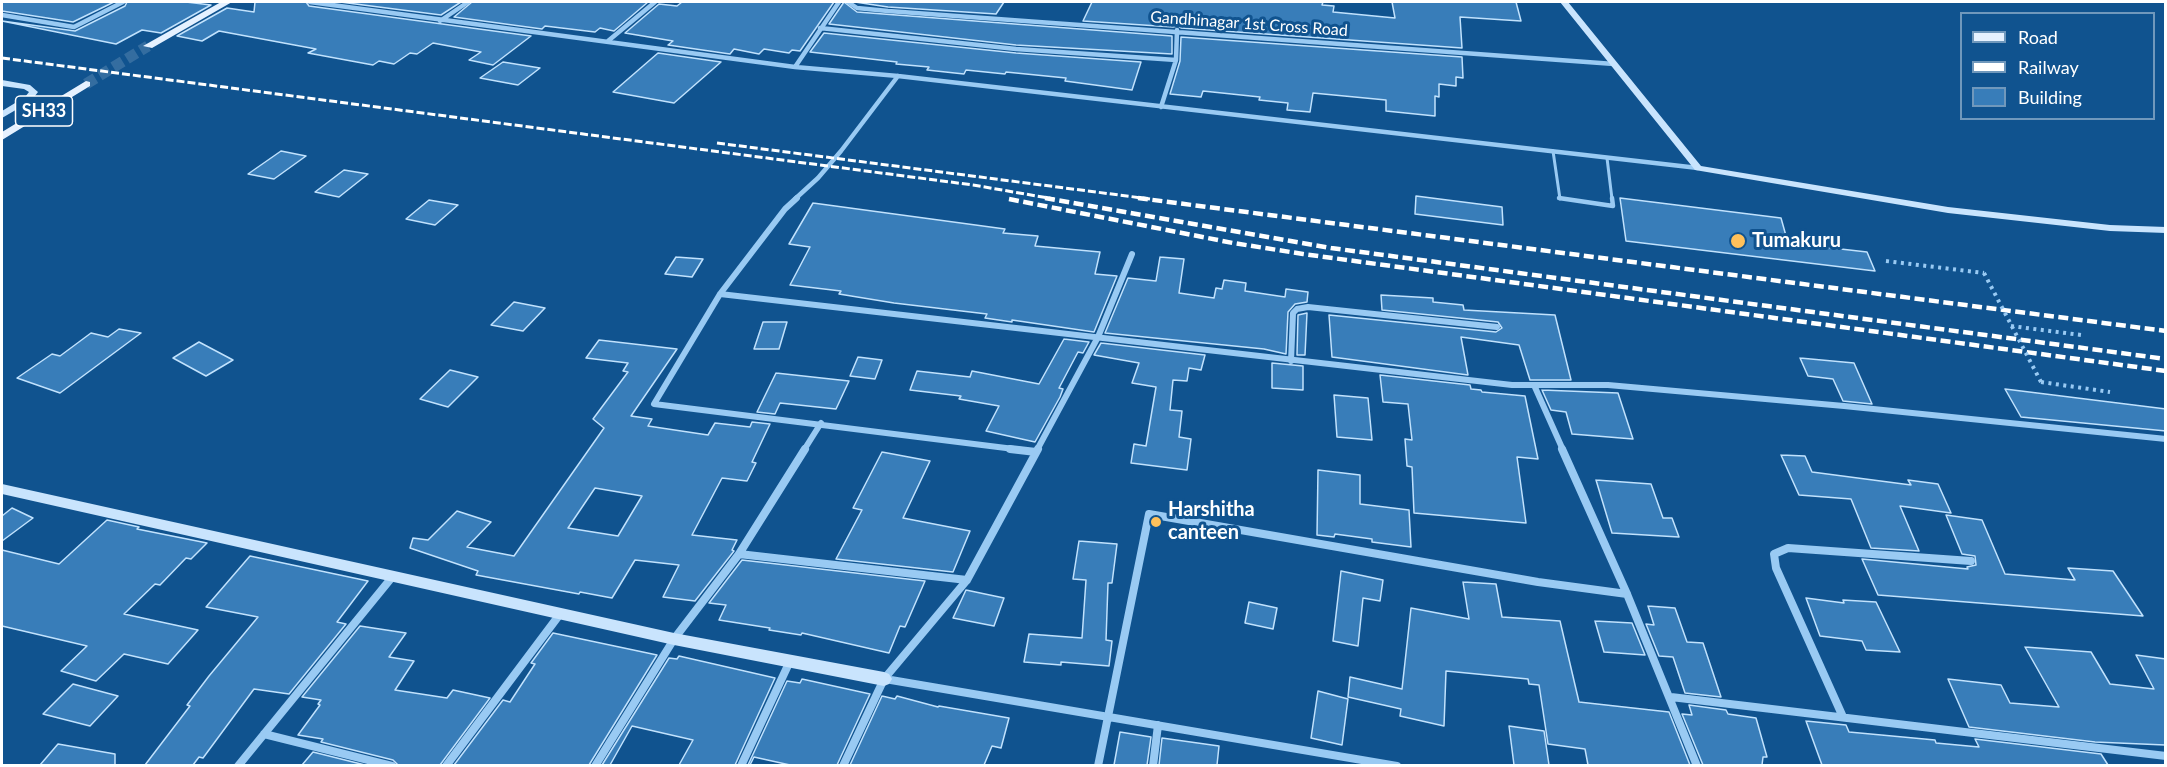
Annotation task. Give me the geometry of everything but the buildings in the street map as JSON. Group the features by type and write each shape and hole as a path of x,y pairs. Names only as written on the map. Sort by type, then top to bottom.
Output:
{"main road":[{"path":"148,46 226,2"},
{"name":"SH33","path":"2,136 86,84"}],"street":[{"path":"2,15 74,27 123,2"},
{"path":"310,2 440,21 608,40 795,67 898,76 1698,168 1948,210 2110,228 2166,230"},
{"path":"440,21 468,2"},
{"path":"608,40 655,2"},
{"path":"795,67 839,2"},
{"name":"Gandhinagar 1st Cross Road","path":"849,2 858,8 888,11 1177,30 1614,64"},
{"path":"1564,2 1698,168"},
{"path":"820,28 1016,49 1176,60"},
{"path":"1161,107 1176,60 1177,30"},
{"path":"898,76 841,151 818,178 785,209 720,294 654,404 821,423 1036,452"},
{"path":"2,83 27,87 34,92 28,99 2,115"},
{"path":"843,765 884,679 968,580 1098,337 1132,254"},
{"path":"720,294 1512,385 1608,385 1844,406 2166,440"},
{"path":"1291,361 1293,313 1298,309 1308,307 1497,327"},
{"path":"1534,385 1627,594 1697,765"},
{"path":"595,765 674,639 739,554 821,423"},
{"path":"2,489 674,639 884,679 1397,765"},
{"path":"1098,765 1110,717 1149,513 1538,582 1627,594"},
{"path":"1843,717 1776,568 1774,554 1788,548 1971,561"},
{"path":"739,554 968,580"},
{"path":"238,765 393,576"},
{"path":"446,765 561,614"},
{"path":"741,765 790,661"},
{"path":"1671,697 2166,756"},
{"path":"1153,765 1158,725"},
{"path":"264,734 392,765"}],"lane":[{"path":"1553,152 1559,199 1613,206 1607,158"}],"path":[{"path":"1886,261 1984,273 2041,382 2110,392"},
{"path":"2011,326 2081,335"}],"tunnel":[{"path":"86,84 148,46"}],"railway":[{"path":"2,58 973,185 1054,199"},
{"path":"717,143 1150,199"},
{"path":"1045,198 1331,248 2166,359"},
{"path":"1138,198 2166,331"},
{"path":"1009,199 1233,243 1303,254 2166,371"}],"place":[{"name":"Tumakuru","path":"1738,241"},
{"name":"Harshitha canteen","path":"1156,522"}]}
